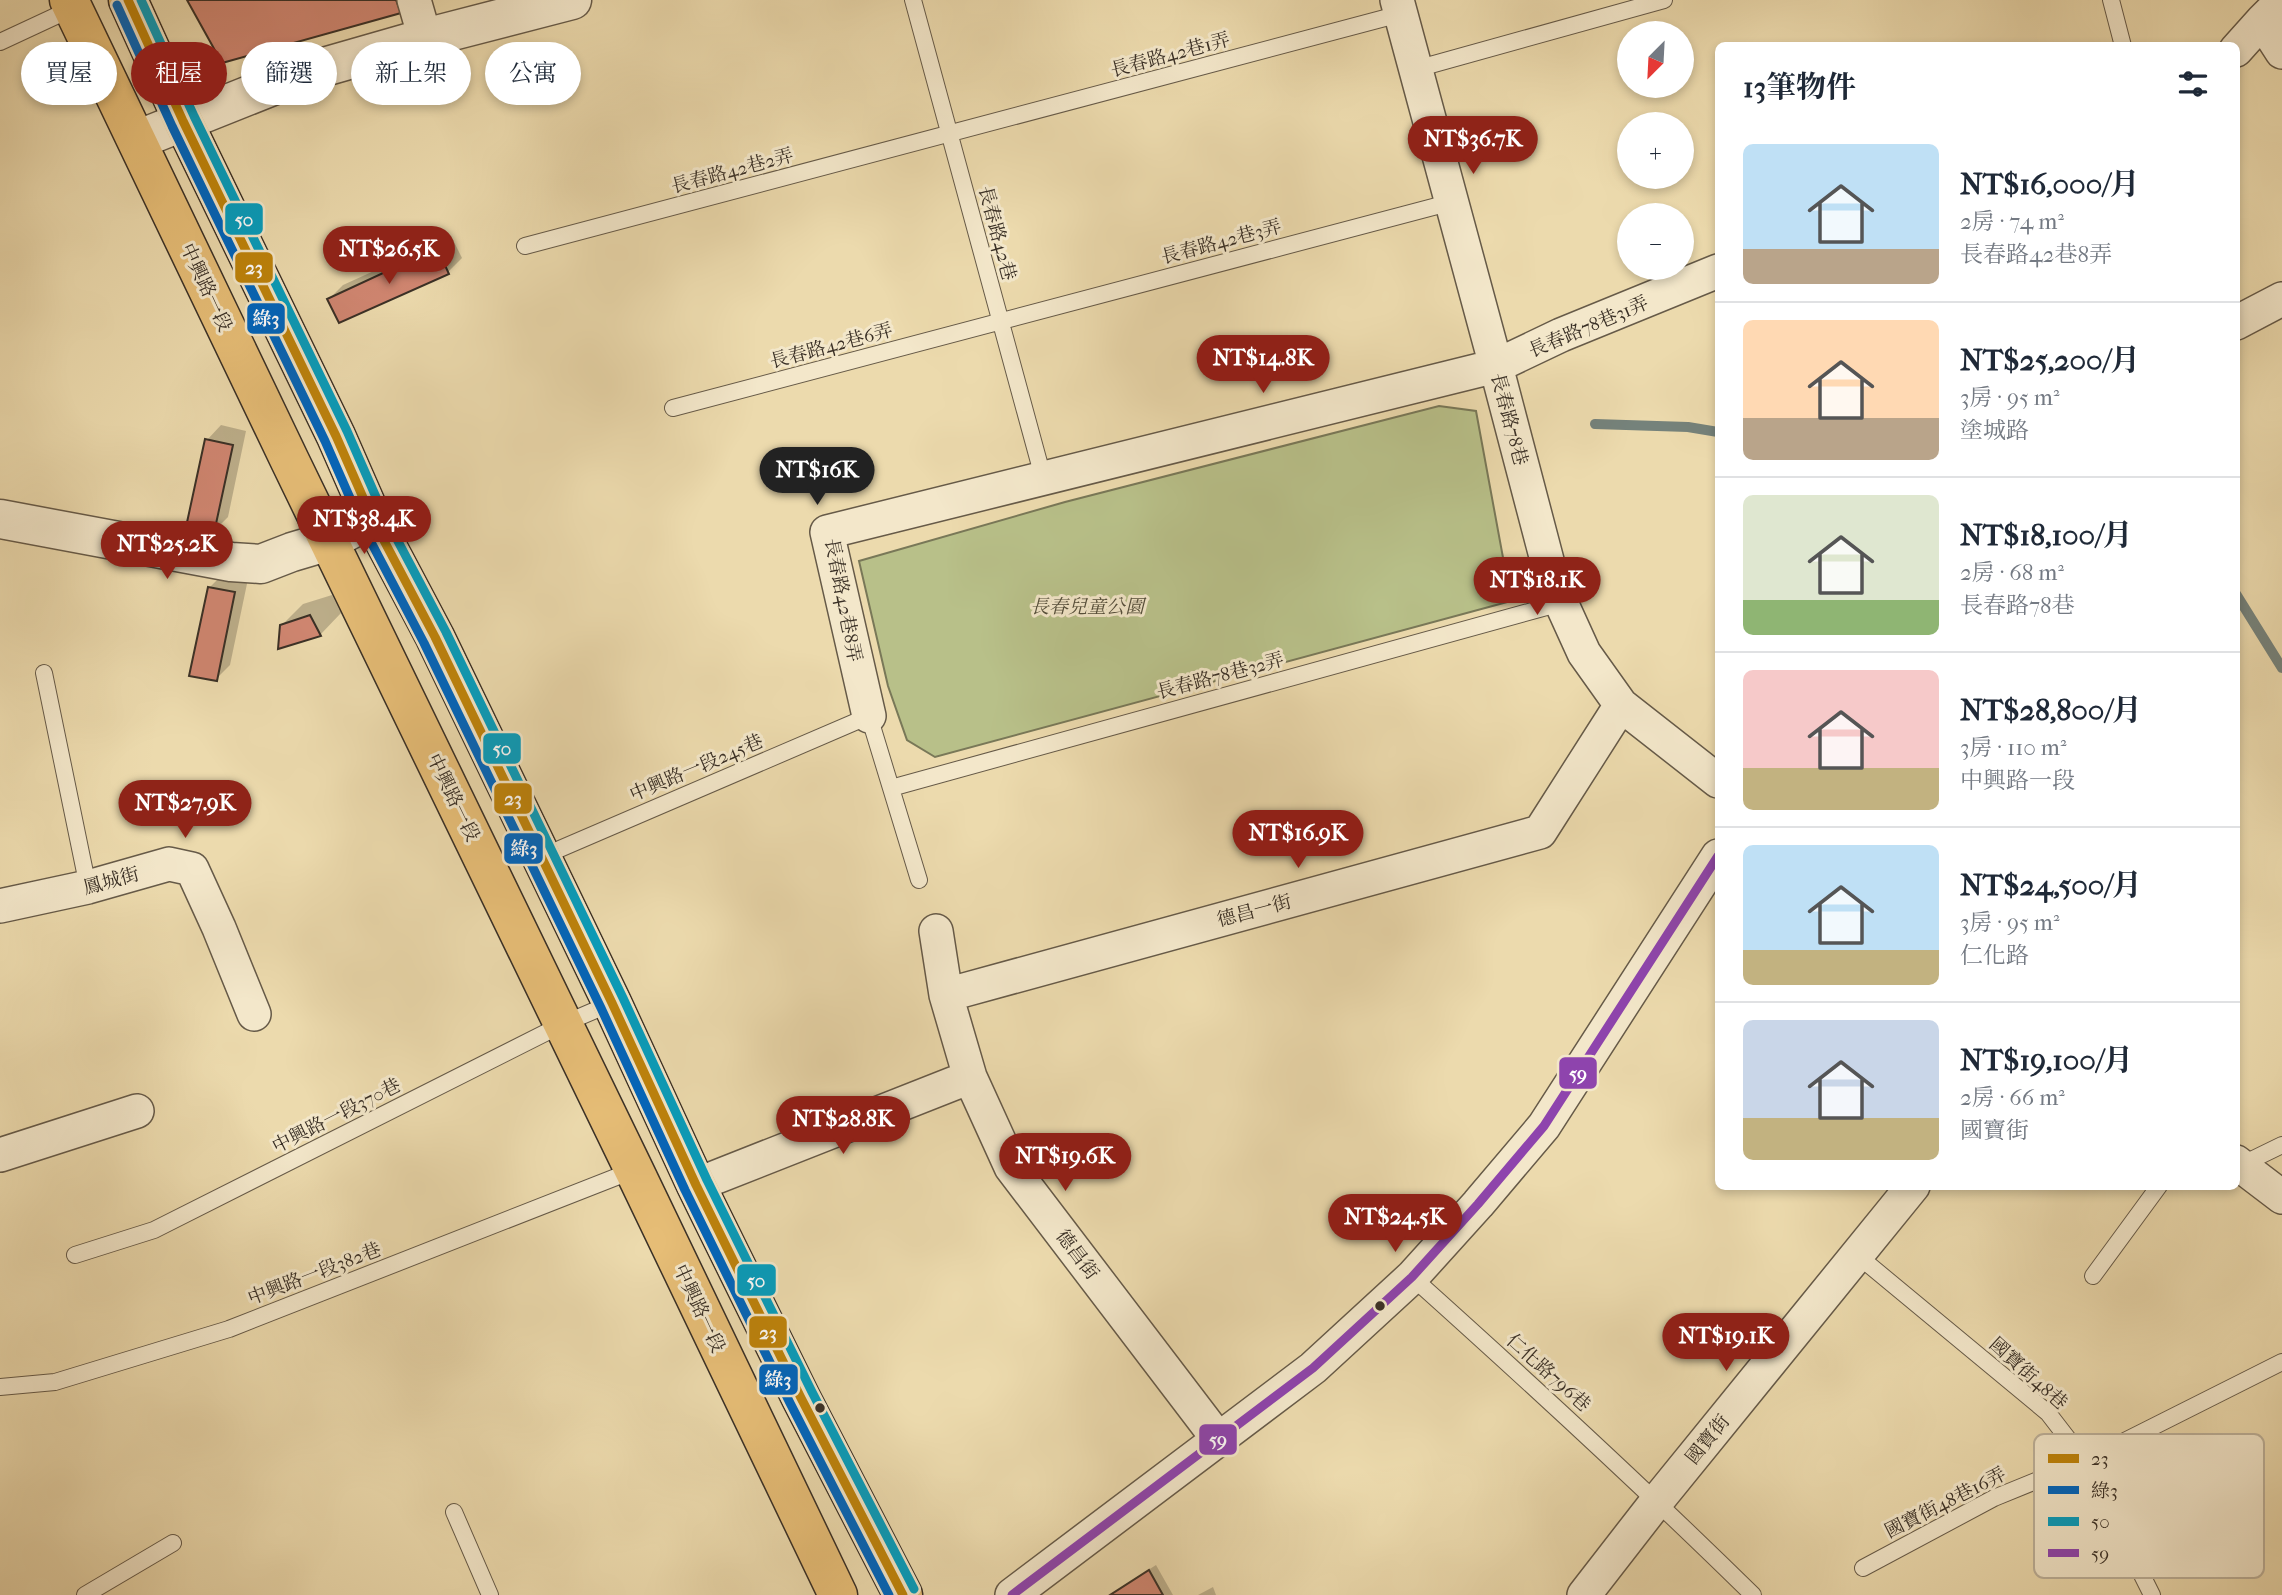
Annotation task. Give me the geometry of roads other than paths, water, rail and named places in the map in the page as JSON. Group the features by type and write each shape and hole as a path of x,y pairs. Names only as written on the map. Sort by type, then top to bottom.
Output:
{"main road":[{"path":"128,0 183,121 336,436 372,519 435,637 612,1003 696,1185 801,1398 903,1595"},
{"name":"中興路一段","path":"71,4 838,1595"}],"street":[{"path":"414,0 425,38"},
{"path":"138,140 310,71 572,0"},
{"name":"長春路78巷","path":"1398,7 1554,587 1584,653 1620,705 1715,779"},
{"path":"2240,46 2272,11"},
{"path":"2272,11 2282,52"},
{"name":"長春路78巷31弄","path":"1043,477 1496,366 1562,335 1715,272"},
{"path":"2240,321 2282,299"},
{"name":"長春路42巷8弄","path":"869,716 827,532 1043,477"},
{"path":"0,519 231,562 261,564 329,541 372,519"},
{"name":"德昌一街","path":"946,995 1539,832 1620,705"},
{"path":"1012,1595 1313,1368 1412,1277 1544,1126 1715,861"},
{"name":"鳳城街","path":"0,906 88,887 169,864 191,869 219,928 254,1014"},
{"name":"德昌街","path":"936,931 946,995 970,1077 1011,1167 1219,1440"},
{"path":"696,1185 970,1077"},
{"path":"0,1155 137,1111"},
{"path":"2240,1165 2282,1197"},
{"name":"國寶街","path":"1584,1595 1909,1190"}],"lane":[{"name":"長春路42巷","path":"913,0 1043,477"},
{"path":"1416,69 1664,0"},
{"path":"2111,0 2122,42"},
{"path":"0,42 71,4"},
{"name":"長春路42巷1弄","path":"950,134 1398,7"},
{"name":"長春路42巷2弄","path":"525,246 950,134"},
{"name":"長春路42巷3弄","path":"1000,321 1452,202"},
{"name":"長春路42巷6弄","path":"673,408 1000,321"},
{"name":"長春路78巷32弄","path":"891,788 1561,603"},
{"path":"44,673 88,887"},
{"name":"長春路42巷8弄","path":"869,716 919,880"},
{"name":"中興路一段245巷","path":"541,857 869,716"},
{"name":"中興路一段370巷","path":"75,1255 154,1230 564,1024 612,1003"},
{"path":"2240,1164 2282,1145"},
{"name":"中興路一段382巷","path":"0,1387 55,1382 229,1329 635,1170"},
{"path":"2093,1276 2157,1190"},
{"name":"國寶街48巷","path":"1856,1254 2048,1413 2064,1434"},
{"name":"仁化路796巷","path":"1412,1277 1549,1399 1753,1595"},
{"name":"國寶街48巷16弄","path":"2139,1434 2282,1362"},
{"name":"國寶街48巷16弄","path":"1863,1568 1994,1498 2034,1482"},
{"path":"454,1512 490,1595"},
{"path":"85,1595 173,1543"},
{"name":"國寶街48巷","path":"2144,1578 2152,1595"}],"waterway":[{"path":"1595,424 1688,427 1715,432"},
{"path":"2240,600 2282,668"}],"park label":[{"name":"長春兒童公園","path":"1087,606"}]}
